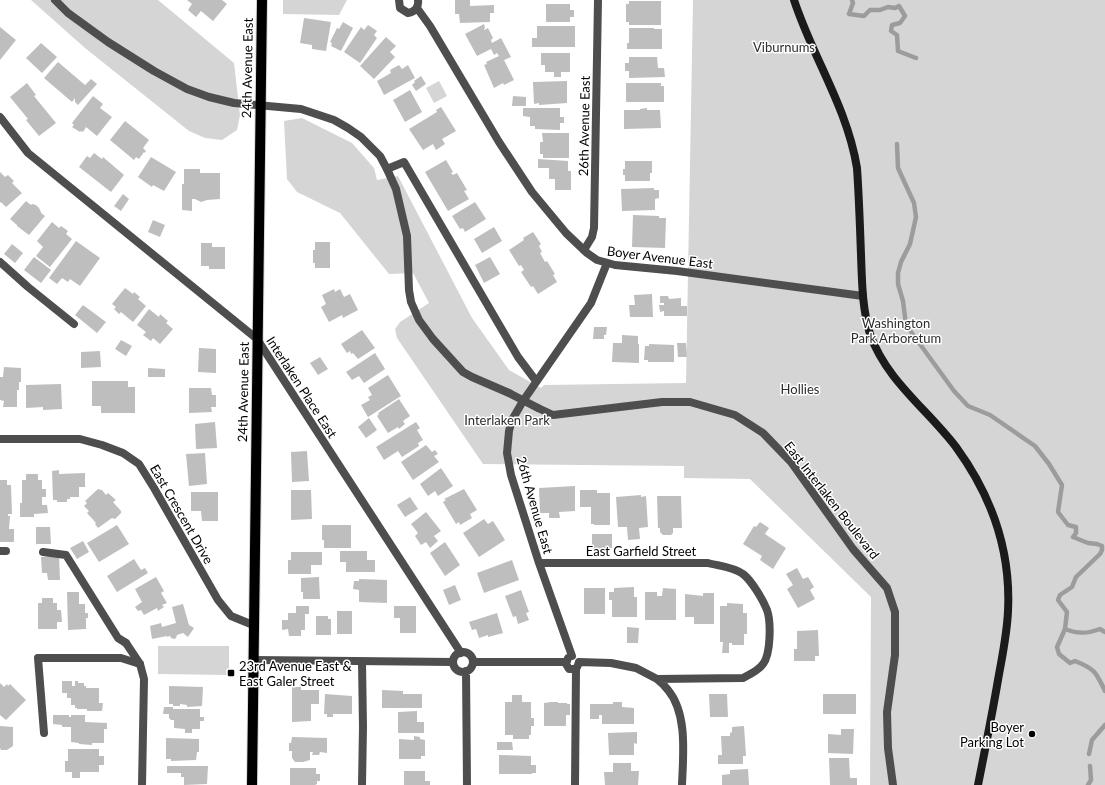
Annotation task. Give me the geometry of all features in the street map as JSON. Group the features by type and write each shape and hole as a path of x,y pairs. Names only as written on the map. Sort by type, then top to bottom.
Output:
{"main road":[{"name":"24th Avenue East","path":"252,785 262,0"},
{"path":"794,0 840,106 854,148 858,182 863,296 870,332 879,354 898,383 937,424 967,463 987,498 996,522 1002,545 1008,586 1006,637 978,785"}],"street":[{"name":"East Interlaken Boulevard","path":"55,0 68,13 134,60 187,89 209,97 234,103 301,109 342,124 368,143 380,156 396,189 407,236 409,290 419,320 432,339 463,372 553,415 662,402 690,402 735,415 763,433 791,462 853,549 887,588 895,612 895,655 887,712 888,748 893,785"},
{"path":"399,0 400,8 405,12 411,12 417,4"},
{"name":"26th Avenue East","path":"584,250 592,237 594,228 598,0"},
{"name":"Boyer Avenue East","path":"417,4 499,142 532,192 566,232 584,250 597,260 607,263 863,296"},
{"name":"Interlaken Place East","path":"0,117 28,152 257,339 462,653"},
{"path":"387,169 404,162 518,357 536,381"},
{"path":"0,262 74,324"},
{"name":"26th Avenue East","path":"569,659 512,475 507,453 509,431 517,410 591,303 607,263"},
{"name":"East Crescent Drive","path":"0,439 80,439 102,444 123,453 139,464 218,600 231,616 253,625"},
{"path":"43,552 66,554 118,638 126,644 140,664 144,679 143,785"},
{"name":"East Garfield Street","path":"539,563 690,562 708,563 727,567 742,573 758,593 768,611 770,637 768,652 764,664 753,673 743,678 657,679"},
{"path":"462,653 469,654 473,662 470,669 466,671 458,671 454,666 454,662 456,655 462,653"},
{"path":"44,733 38,658 121,658 140,664"},
{"path":"569,659 566,666 570,669 577,666 611,663 636,668 657,679 669,691 680,715 683,737 682,785"},
{"path":"473,662 578,659 575,785"},
{"path":"253,660 454,662"},
{"path":"362,662 362,785"},
{"path":"466,671 467,785"}],"green space":[{"path":"31,0 158,0 234,63 240,115 237,130 222,140 205,138 189,131 85,48"},
{"path":"283,0 347,0 339,15 283,14"},
{"name":"Washington Park Arboretum","path":"693,0 1105,0 1105,785 870,785 871,597 750,479 684,478 684,466 483,464 397,338 395,329 400,322 429,303 413,273 389,274 340,213 297,192 287,179 284,121 302,118 352,143 374,168 377,180 398,176 472,318 509,370 541,388 544,385 686,383"},
{"path":"439,81 447,96 434,103 426,88"},
{"path":"158,646 229,646 229,669 227,669 227,675 158,674"}],"building":[{"path":"187,0 222,0 227,4 213,21 201,11 196,17 188,10 192,4"},
{"path":"455,0 470,0 470,6 494,5 494,13 490,13 490,22 460,23 459,14 455,14"},
{"path":"629,1 661,1 661,25 629,25 629,22 626,22 626,4 629,4"},
{"path":"546,4 570,4 570,10 574,10 574,17 570,17 570,22 546,22"},
{"path":"304,18 331,22 326,51 312,49 312,45 300,43"},
{"path":"343,22 353,28 341,51 331,46 332,43 330,42 337,28 339,29"},
{"path":"484,24 484,30 488,28 493,38 491,40 492,43 501,38 511,57 504,60 514,80 504,85 503,83 494,88 484,65 487,64 486,62 499,56 497,53 494,55 491,49 477,56 465,34"},
{"path":"368,25 377,31 374,35 377,38 360,63 344,52 361,27 364,30"},
{"path":"537,26 575,26 575,47 532,47 532,38 537,38"},
{"path":"0,27 16,40 0,60"},
{"path":"629,28 662,29 662,49 627,49 627,43 629,43"},
{"path":"386,37 396,46 390,52 395,57 374,79 360,66"},
{"path":"41,43 57,57 42,73 26,58"},
{"path":"541,53 570,53 570,72 561,72 561,77 554,77 554,72 545,72 545,65 541,65"},
{"path":"629,57 657,57 658,68 664,68 665,77 629,78 629,71 625,71 625,63 629,63"},
{"path":"58,62 85,85 91,79 97,84 78,105 75,102 75,98 72,102 44,78"},
{"path":"399,65 402,69 408,65 415,78 384,95 377,81 391,73 390,70"},
{"path":"421,76 426,84 416,91 412,85 415,82 414,81"},
{"path":"567,81 567,103 534,104 533,82"},
{"path":"27,83 36,95 34,96 56,123 39,136 26,120 28,119 10,97"},
{"path":"626,83 661,83 661,86 664,86 664,102 626,102"},
{"path":"410,90 422,112 405,122 393,100"},
{"path":"93,96 103,104 100,108 112,117 97,136 86,127 83,132 80,132 72,127 74,125 72,123"},
{"path":"513,96 526,97 526,106 512,106"},
{"path":"441,107 456,131 442,139 445,144 436,150 433,144 423,150 409,129 437,112 436,110"},
{"path":"523,108 560,108 560,117 564,117 564,123 560,123 560,130 535,129 535,126 530,126 530,117 523,116"},
{"path":"647,108 647,110 660,110 661,128 624,129 624,110 640,110"},
{"path":"125,121 149,140 143,148 146,151 145,153 144,152 139,159 136,157 134,160 110,140"},
{"path":"542,133 569,133 569,158 543,158 543,154 540,154 540,142 543,142"},
{"path":"94,153 102,159 103,157 124,175 111,192 79,167 87,156 90,158"},
{"path":"151,157 176,172 164,191 153,185 152,187 138,177"},
{"path":"538,159 568,161 568,171 571,171 571,190 555,190 555,179 549,179 549,168 538,168"},
{"path":"446,160 453,172 451,173 453,175 457,173 467,190 464,191 469,199 448,211 425,172"},
{"path":"625,161 652,161 650,181 625,181 623,169 625,169"},
{"path":"184,169 200,169 200,173 220,173 220,199 201,202 192,199 192,211 182,210 182,184 184,184"},
{"path":"0,172 5,177 8,175 14,181 12,183 22,193 6,207 1,202 0,203"},
{"path":"654,188 654,190 659,190 659,198 655,199 655,210 622,211 621,189"},
{"path":"123,194 129,199 121,211 114,206"},
{"path":"26,201 31,205 36,205 45,216 29,235 10,219"},
{"path":"475,202 486,219 465,232 463,228 460,229 452,216"},
{"path":"633,215 659,216 659,218 666,218 665,248 632,247"},
{"path":"153,220 165,225 160,237 148,232"},
{"path":"52,222 59,228 61,226 68,231 66,234 72,239 50,267 36,256 43,247 37,241"},
{"path":"494,227 502,241 482,253 474,239"},
{"path":"533,232 541,244 539,246 542,252 540,253 555,274 553,275 557,282 538,294 533,286 531,287 521,272 524,270 521,265 519,266 509,250"},
{"path":"76,241 100,258 80,286 70,279 68,282 62,278 57,284 49,278"},
{"path":"315,242 330,242 330,268 315,268 315,263 313,263 313,250 315,250"},
{"path":"201,243 212,243 212,247 225,247 225,269 209,269 209,266 201,266"},
{"path":"12,244 23,253 15,263 4,254"},
{"path":"34,257 51,270 41,283 24,270"},
{"path":"490,257 500,274 484,283 475,265"},
{"path":"125,288 133,294 134,292 140,297 138,299 146,306 133,322 121,312 119,314 114,309 116,307 112,304"},
{"path":"334,289 335,292 340,289 344,297 350,294 358,310 343,318 342,315 329,322 321,307 326,304 322,295"},
{"path":"652,294 653,317 630,317 629,305 635,305 634,295"},
{"path":"660,296 668,296 669,299 681,298 681,306 687,306 687,316 664,316 664,311 660,312 659,305 664,305 664,303 660,303"},
{"path":"83,305 106,322 97,333 75,315"},
{"path":"149,309 159,317 160,314 168,321 166,323 173,329 160,344 153,338 151,341 143,335 146,332 137,325"},
{"path":"594,327 607,327 604,339 593,339"},
{"path":"362,330 375,348 358,359 353,353 351,354 350,351 347,353 341,344"},
{"path":"622,335 638,336 639,363 612,362 613,343 622,343"},
{"path":"121,340 132,346 126,356 115,349"},
{"path":"677,343 686,343 687,357 678,357"},
{"path":"649,344 674,345 674,362 648,362 648,360 644,360 645,346 649,346"},
{"path":"199,348 216,349 216,373 198,372"},
{"path":"100,351 101,367 81,368 81,352"},
{"path":"375,353 385,369 364,383 359,376 352,380 346,372"},
{"path":"320,357 328,369 318,375 310,363"},
{"path":"4,367 21,368 21,382 19,382 19,390 17,390 17,407 3,407 4,401 0,400 0,377 3,377"},
{"path":"148,368 165,369 165,377 148,377"},
{"path":"388,375 401,396 368,417 361,405 370,400 368,397 372,395 368,388"},
{"path":"92,381 128,381 128,387 135,387 135,413 101,413 101,406 92,406"},
{"path":"61,384 62,409 43,410 43,407 26,408 26,385"},
{"path":"189,388 211,388 212,395 216,395 216,407 211,407 212,412 189,413"},
{"path":"399,399 410,416 403,421 405,424 399,429 398,427 388,433 377,416 379,414 378,413"},
{"path":"369,418 377,430 366,438 358,427"},
{"path":"215,422 217,448 196,449 195,424"},
{"path":"416,422 420,428 417,430 423,440 418,443 419,446 402,457 398,451 384,460 376,447"},
{"path":"426,445 432,452 435,450 438,454 434,456 439,462 413,480 401,462"},
{"path":"307,451 309,481 292,482 291,452"},
{"path":"205,453 207,484 189,486 186,454"},
{"path":"441,468 453,486 438,496 435,491 428,496 420,484"},
{"path":"59,470 59,474 85,473 85,487 79,487 79,497 70,497 70,499 67,499 67,502 57,502 57,500 53,500 52,471"},
{"path":"26,474 38,474 38,480 42,480 42,489 46,489 46,497 42,497 42,505 47,505 48,513 34,514 34,517 20,517 20,503 22,503 22,480 26,480"},
{"path":"0,480 7,480 7,485 11,485 12,514 8,514 8,516 10,516 9,529 14,529 14,542 0,542"},
{"path":"575,486 575,511 559,512 560,518 549,518 549,513 540,513 539,488"},
{"path":"98,489 102,490 106,495 108,493 116,500 113,502 121,513 115,519 112,518 98,528 95,524 96,523 87,513 89,511 84,506 87,503 85,501"},
{"path":"464,489 477,510 470,514 472,518 460,525 459,522 456,524 443,502 446,500 444,499"},
{"path":"291,490 311,490 312,519 291,520"},
{"path":"580,490 597,490 597,493 610,493 610,525 591,524 591,507 580,507"},
{"path":"191,492 218,492 218,521 202,521 201,511 191,511"},
{"path":"641,495 641,497 646,496 648,527 639,528 640,539 628,540 627,527 618,527 616,497"},
{"path":"657,496 681,496 682,528 673,528 673,533 671,535 663,535 660,532 660,528 658,528"},
{"path":"410,497 418,509 405,517 397,505"},
{"path":"426,512 441,531 434,536 438,541 430,548 426,542 421,545 415,536 418,533 411,524"},
{"path":"484,519 488,524 493,521 505,540 479,557 463,533"},
{"path":"760,522 769,528 765,534 786,548 773,569 760,560 762,556 743,544 754,526 756,527"},
{"path":"117,525 129,544 99,562 87,543"},
{"path":"322,525 351,525 351,548 324,548 324,540 322,540"},
{"path":"36,527 50,527 51,544 36,544"},
{"path":"592,534 612,534 612,548 592,549"},
{"path":"83,541 89,552 77,559 70,548"},
{"path":"445,542 460,565 445,576 430,553"},
{"path":"340,551 367,551 367,560 375,560 375,572 346,572 346,562 340,562"},
{"path":"291,552 322,552 322,565 311,565 311,574 288,574 288,560 291,560"},
{"path":"59,556 60,580 48,580 47,573 42,573 41,557"},
{"path":"134,559 141,570 145,568 148,573 117,592 107,576"},
{"path":"512,560 519,580 484,593 477,573"},
{"path":"797,568 803,579 808,577 814,587 810,590 815,599 798,608 787,589 793,585 786,574"},
{"path":"156,577 164,591 161,593 167,603 162,605 164,607 158,611 157,608 144,615 141,610 138,611 135,607 142,602 135,589"},
{"path":"319,577 320,599 303,599 303,592 301,592 301,578"},
{"path":"359,579 387,580 387,603 359,602 359,590 353,589 354,581 359,581"},
{"path":"455,585 461,600 449,605 443,590"},
{"path":"634,587 634,597 637,597 637,617 612,617 612,600 609,600 609,592 614,592 614,588"},
{"path":"584,588 605,588 605,614 584,614"},
{"path":"663,588 676,589 676,620 645,620 645,592 657,592 657,596 662,596"},
{"path":"521,590 529,612 526,613 529,620 518,624 516,616 513,617 505,596"},
{"path":"67,592 79,592 79,604 85,604 85,613 88,613 88,618 86,618 86,629 68,630"},
{"path":"703,593 714,593 714,624 694,624 694,617 685,617 685,594 703,596"},
{"path":"42,598 53,598 53,603 57,603 57,610 61,610 62,622 57,622 57,629 38,629 38,603 42,603"},
{"path":"727,603 743,604 743,613 747,613 747,634 744,634 744,645 732,645 732,643 729,643 729,653 722,653 723,642 720,642 720,606 727,606"},
{"path":"183,604 189,625 194,628 188,637 183,633 177,635 174,639 167,636 152,639 150,626 161,623 162,627 176,623 172,607"},
{"path":"296,606 309,606 309,614 305,614 305,630 301,630 301,636 289,636 288,629 282,630 282,620 288,620 288,613 296,613"},
{"path":"394,606 416,606 416,633 400,633 400,618 394,618"},
{"path":"337,611 352,611 352,634 337,634"},
{"path":"497,613 503,633 479,638 476,629 472,630 469,622"},
{"path":"316,616 328,616 328,619 331,619 331,635 316,635"},
{"path":"627,627 639,628 638,643 627,643"},
{"path":"818,630 819,656 815,656 815,661 794,661 794,649 797,649 797,631"},
{"path":"62,681 72,681 72,686 75,686 75,681 78,681 78,683 84,683 86,688 99,688 99,703 103,703 102,711 87,711 87,709 77,709 75,708 75,705 71,705 71,698 67,698 67,693 62,693"},
{"path":"0,683 4,687 7,684 8,686 10,684 26,700 6,720 0,715"},
{"path":"169,686 203,687 202,706 187,707 187,705 180,704 180,706 173,706 173,704 169,704"},
{"path":"292,687 301,687 301,690 319,690 319,704 311,704 311,721 292,722"},
{"path":"382,690 403,691 403,694 422,694 422,708 382,708"},
{"path":"325,694 352,696 352,714 333,714 333,717 327,717 327,714 324,714"},
{"path":"709,694 727,694 728,717 710,717"},
{"path":"823,694 856,694 856,714 823,714"},
{"path":"512,695 522,695 522,702 531,702 531,718 534,718 534,726 531,726 531,735 529,735 529,739 513,739 513,735 505,735 505,702 512,702"},
{"path":"551,702 570,704 570,715 566,715 566,726 544,726 544,703"},
{"path":"613,702 622,702 622,707 634,708 634,724 602,724 602,715 599,715 599,719 590,719 590,704 613,704"},
{"path":"164,707 173,707 173,709 200,709 200,717 204,717 204,721 200,721 200,729 192,729 192,733 185,733 185,729 174,728 174,720 169,718 169,714 163,714"},
{"path":"417,711 417,722 424,722 424,733 398,733 398,712"},
{"path":"53,715 69,715 69,717 71,717 71,715 85,715 85,722 107,723 107,729 104,729 104,743 92,743 92,745 71,742 71,727 62,727 62,725 53,724"},
{"path":"0,726 13,727 13,746 7,750 1,750 0,748"},
{"path":"744,726 746,756 743,756 743,764 718,764 718,755 722,755 721,736 730,736 732,727"},
{"path":"841,729 854,729 853,754 828,753 828,734 841,735"},
{"path":"637,732 637,744 634,743 634,755 609,755 608,733"},
{"path":"414,736 425,740 425,756 421,756 421,759 399,759 399,739 414,740"},
{"path":"292,737 327,738 327,753 320,752 319,755 312,755 313,752 310,752 310,760 295,762 292,758 292,751 289,751 289,743 291,743"},
{"path":"166,738 199,739 199,752 197,752 196,760 171,761 171,759 166,759"},
{"path":"497,742 512,742 513,750 497,750"},
{"path":"68,749 99,749 99,756 104,756 104,765 99,765 99,772 80,772 80,778 72,778 72,772 65,772 65,761 68,761"},
{"path":"499,755 531,756 531,765 536,765 536,773 499,774"},
{"path":"829,758 849,758 850,778 857,778 857,785 830,785"},
{"path":"613,763 631,763 631,771 639,771 638,785 605,785 604,772 613,772"},
{"path":"167,766 208,766 207,784 184,785 184,777 181,777 181,773 167,773"},
{"path":"290,768 316,768 316,774 320,774 320,781 317,781 317,784 315,785 290,785"},
{"path":"748,769 749,785 722,785 722,775 730,774 730,770"},
{"path":"404,771 425,771 425,781 430,781 430,785 404,785"}],"waterway":[{"path":"852,0 853,3 849,14 864,16 870,10 880,10 888,7 895,8 899,6 905,16 900,23 892,25 891,31 897,35 898,51 916,58"},
{"path":"897,144 898,168 914,203 916,217 910,244 901,262 898,273 898,284 903,301 906,325 954,391 968,406 990,415 1035,446 1049,464 1062,485 1058,512 1068,525 1076,527 1076,533 1073,537 1088,543 1102,546 1100,554 1076,577 1072,587 1060,595 1058,600 1067,612 1065,629 1057,647 1059,654 1070,663 1075,661 1091,669 1099,679 1105,691"},
{"path":"1065,629 1082,633 1100,629 1105,632"},
{"path":"1089,754 1092,740 1105,725"},
{"path":"1088,785 1091,780 1090,766"}],"place":[{"name":"23rd Avenue East & East Galer Street","path":"231,673"},
{"name":"Boyer Parking Lot","path":"1032,734"}],"park label":[{"name":"Viburnums","path":"784,47"},
{"name":"Hollies","path":"800,389"},
{"name":"Interlaken Park","path":"507,420"}]}
